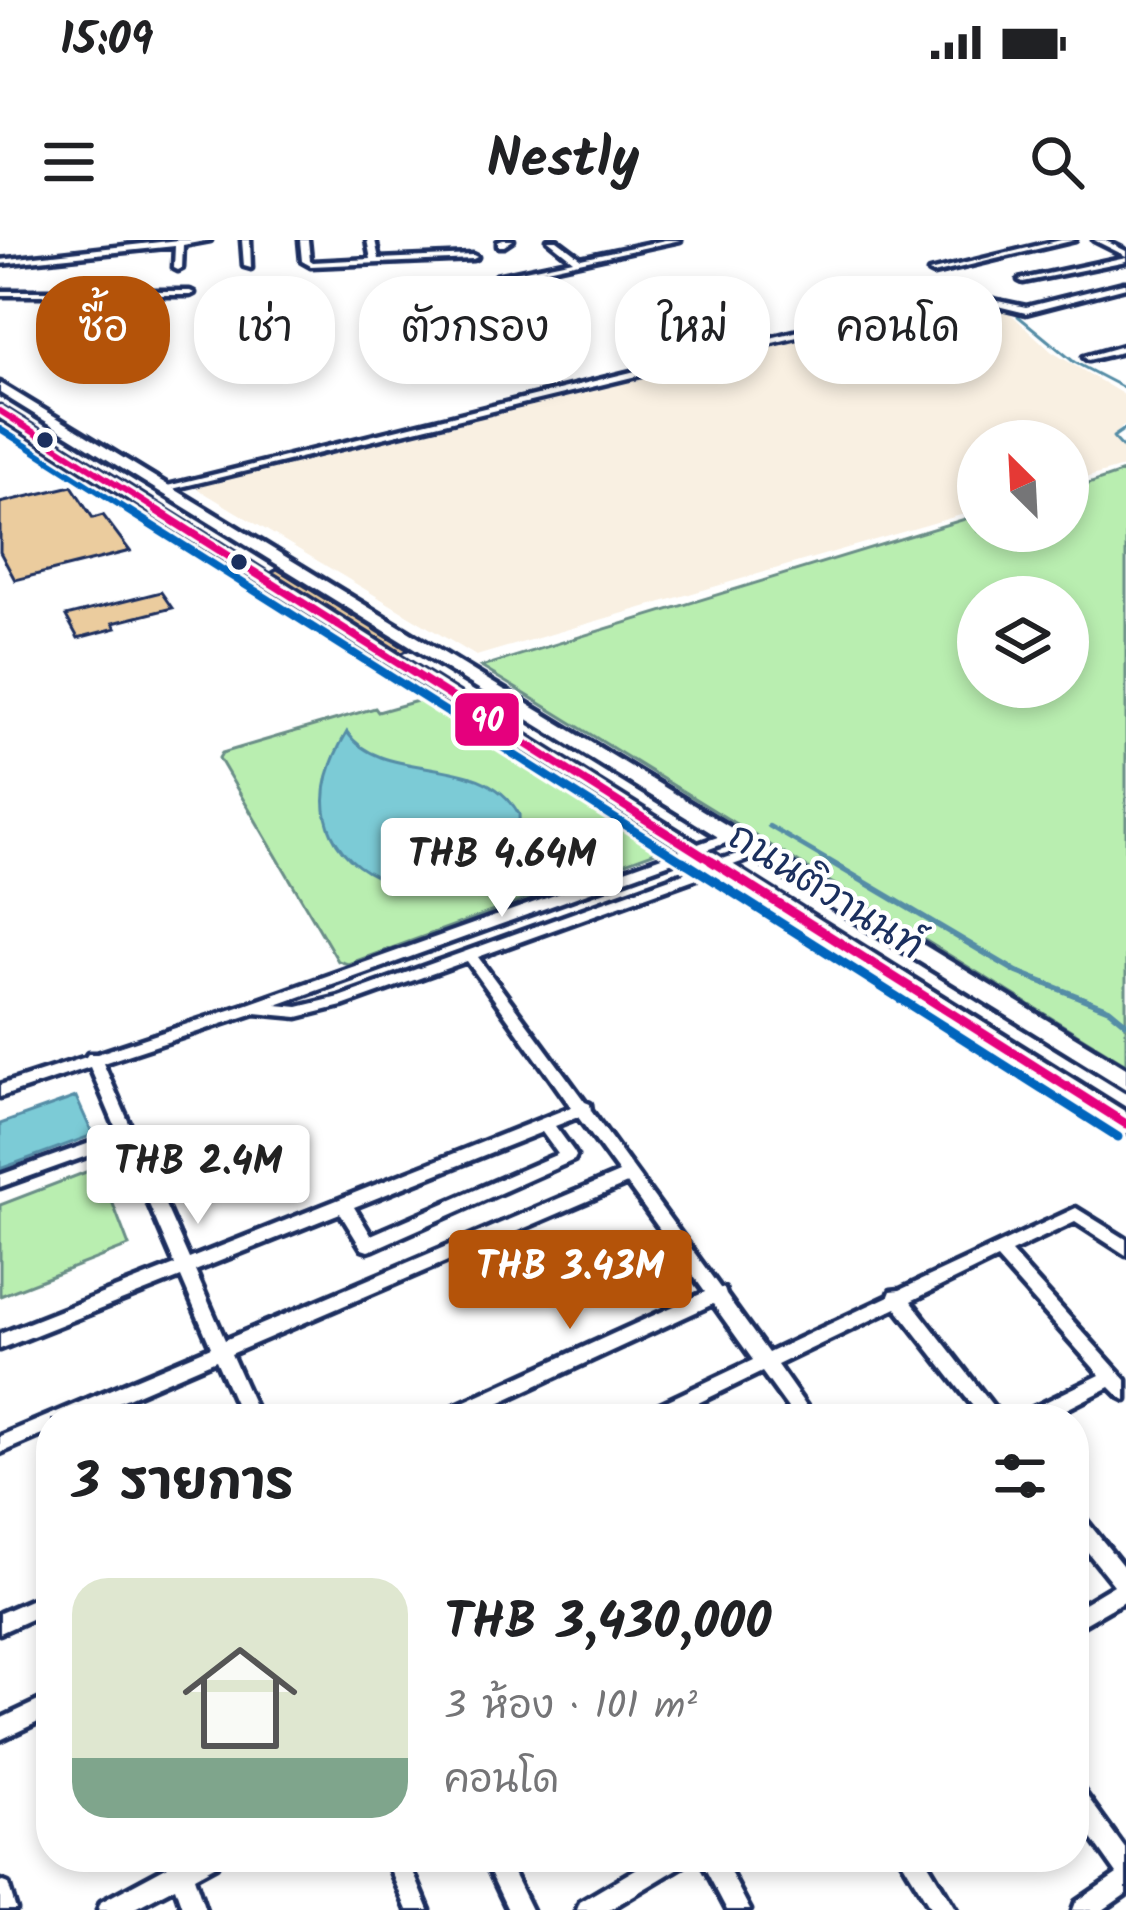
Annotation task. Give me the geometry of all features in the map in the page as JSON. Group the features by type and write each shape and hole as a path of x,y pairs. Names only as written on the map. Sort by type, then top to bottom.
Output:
{"main road":[{"name":"ถนนติวานนท์","path":"0,386 1126,1080"},
{"path":"1,412 29,404"},
{"name":"ถนนติวานนท์","path":"1,412 1126,1124"},
{"path":"98,473 124,463"}],"street":[{"path":"0,262 206,240"},
{"path":"246,240 248,266"},
{"path":"304,240 309,263 473,257"},
{"path":"371,240 376,261"},
{"path":"435,240 439,257"},
{"path":"552,240 579,260"},
{"path":"508,276 676,240"},
{"path":"933,272 1071,240"},
{"path":"1098,240 1126,257"},
{"path":"178,268 179,242"},
{"path":"112,271 113,249"},
{"path":"48,274 49,256"},
{"path":"1023,280 1126,257"},
{"path":"164,488 945,298 1030,310 1126,285"},
{"path":"0,293 36,293"},
{"path":"170,293 190,293"},
{"path":"1088,357 1126,348"},
{"path":"0,1091 254,1008 730,837"},
{"path":"254,1008 298,1012 471,957 753,853"},
{"path":"527,908 545,931"},
{"path":"471,957 795,1404"},
{"path":"93,1058 245,1404"},
{"path":"0,1342 585,1108"},
{"path":"344,1205 368,1244 568,1156 545,1124"},
{"path":"0,1181 129,1135"},
{"path":"95,1404 631,1175"},
{"path":"678,1404 1076,1214 1126,1248"},
{"path":"999,1250 1119,1385 1069,1404"},
{"path":"478,1404 718,1294"},
{"path":"897,1296 982,1404"},
{"path":"0,1445 36,1429"},
{"path":"1089,1539 1126,1587 1089,1610"},
{"path":"0,1623 36,1607"},
{"path":"0,1730 36,1712"},
{"path":"1089,1816 1126,1868"},
{"path":"110,1910 167,1872"},
{"path":"180,1872 194,1910"},
{"path":"402,1872 418,1910"},
{"path":"501,1872 520,1910"},
{"path":"588,1910 651,1872"},
{"path":"718,1872 739,1910"},
{"path":"921,1872 945,1910"},
{"path":"1084,1910 1126,1881"},
{"path":"0,1892 5,1910"}],"shaded area":[{"path":"1002,311 1011,314 1052,352 1126,396 1126,423 1115,435 1126,451 1126,466 1089,477 1089,420 957,420 957,516 476,656 193,486 615,384 770,384 770,346 794,341 794,384 1002,384"}],"green space":[{"path":"1126,471 1126,1064 481,667 957,521 957,552 1089,552 1089,484"},
{"path":"428,698 664,849 348,964 338,961 219,758 222,753 375,708 378,712"},
{"path":"99,1167 129,1246 0,1296 0,1205"}],"water":[{"path":"347,732 363,748 384,758 457,773 502,793 519,814 509,854 481,878 441,888 397,884 358,866 332,834 325,790"},
{"path":"76,1097 93,1135 0,1169 0,1124"}],"building":[{"path":"72,486 93,518 103,515 130,551 15,580 0,552 0,503"},
{"path":"277,569 408,650 402,653 272,572"},
{"path":"161,592 172,608 113,623 116,628 78,638 66,616"}],"waterway":[{"path":"1018,316 1074,362 1126,389"},
{"path":"1126,428 1113,437 1126,451"},
{"path":"769,826 834,864"},
{"path":"829,861 1017,972 1109,1009 1126,1023"}],"transit line":[{"name":"90","path":"0,411 1126,1124"},
{"path":"0,429 1118,1137"}]}
